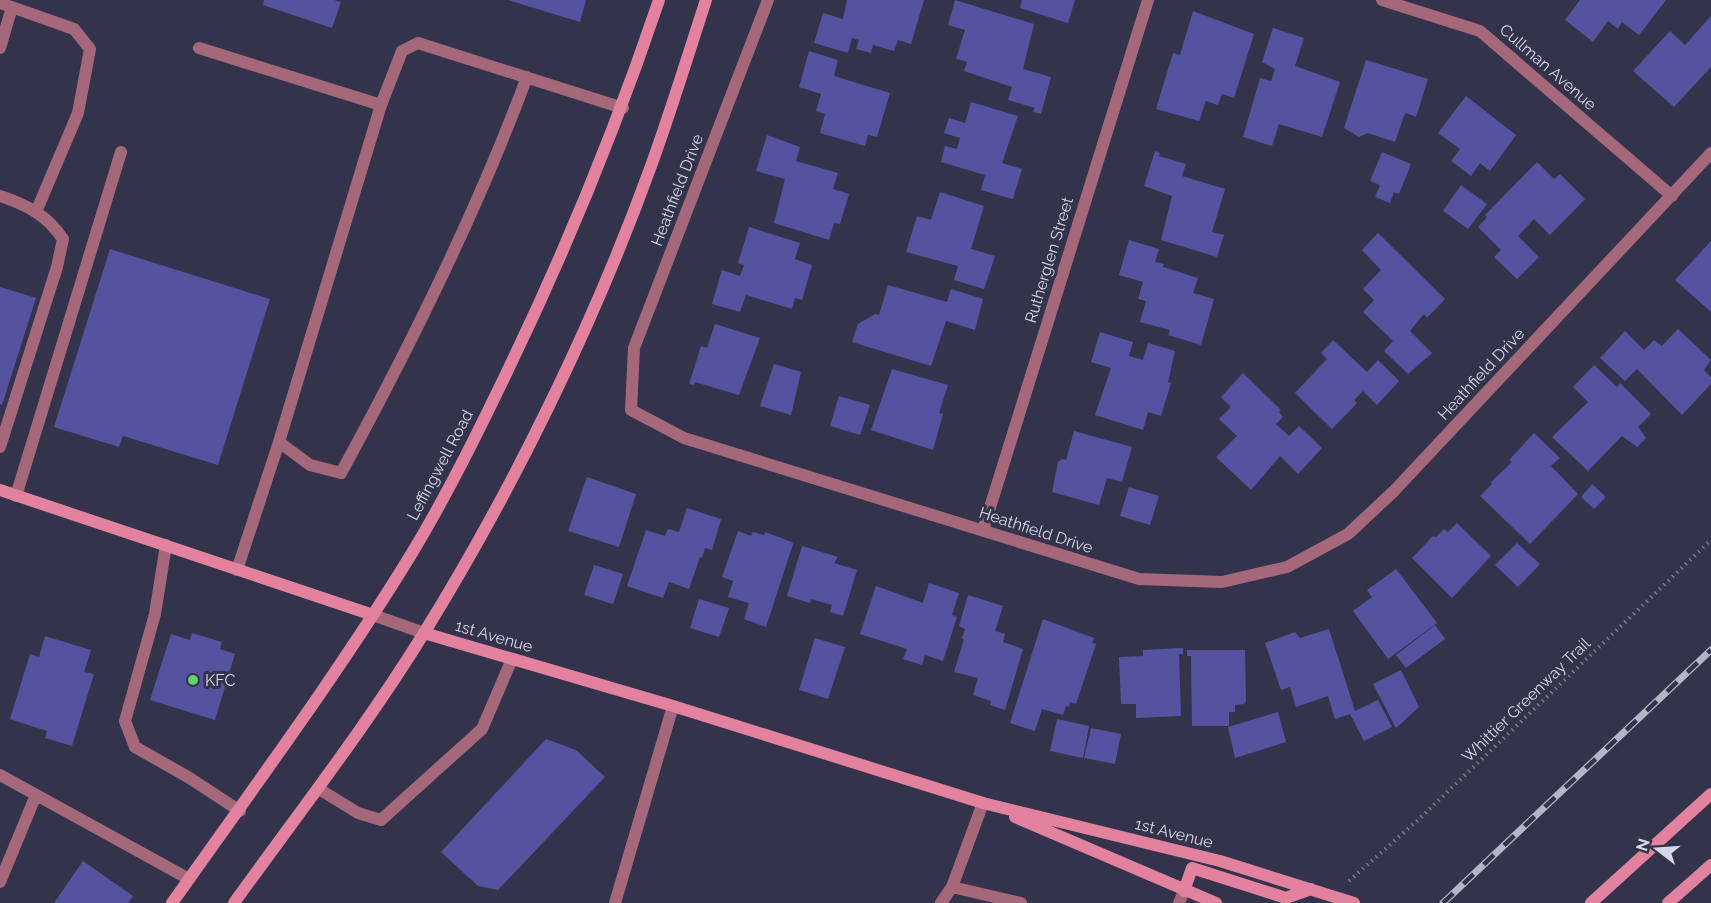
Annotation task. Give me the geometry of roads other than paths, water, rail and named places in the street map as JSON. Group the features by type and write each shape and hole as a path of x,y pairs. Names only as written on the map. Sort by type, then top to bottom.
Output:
{"main road":[{"name":"Leffingwell Road","path":"172,903 330,683 413,551 494,399 544,294 623,108 659,0"},
{"path":"234,903 319,789 424,633 511,479 599,298 651,166 706,0"},
{"name":"1st Avenue","path":"0,490 374,615"},
{"name":"1st Avenue","path":"424,633 672,706 983,803 1220,861 1354,903"},
{"path":"1591,903 1711,794"},
{"name":"1st Avenue","path":"983,803 1181,897 1216,903"},
{"path":"1668,903 1711,865"},
{"path":"1181,897 1192,868 1286,898 1311,890"}],"street":[{"name":"Heathfield Drive","path":"768,0 634,348 631,410 684,438 1138,579 1221,582 1287,567 1348,534 1394,491 1711,153"},
{"name":"Rutherglen Street","path":"983,530 1148,0"},
{"name":"Cullman Avenue","path":"1382,0 1480,31 1672,196"},
{"path":"0,48 6,5 74,29 90,49 78,113 36,212"},
{"path":"237,570 279,442 381,105 402,51 418,43 623,108"},
{"path":"199,48 381,105"},
{"path":"279,442 310,465 341,473 395,374 496,160 527,77"},
{"path":"16,496 121,152"},
{"path":"0,196 52,222 63,239 57,267 0,447"},
{"path":"166,545 155,614 124,721 135,747 188,777 240,811"},
{"name":"1st Avenue","path":"374,615 424,633"},
{"path":"319,789 358,813 381,819 482,729 512,659"},
{"path":"615,903 672,706"},
{"path":"0,775 189,879"},
{"path":"0,882 36,795"},
{"path":"941,903 952,887 983,803"},
{"path":"952,887 1021,903"}],"railway":[{"path":"1443,903 1711,650"}],"place":[{"name":"KFC","path":"193,680"}]}
